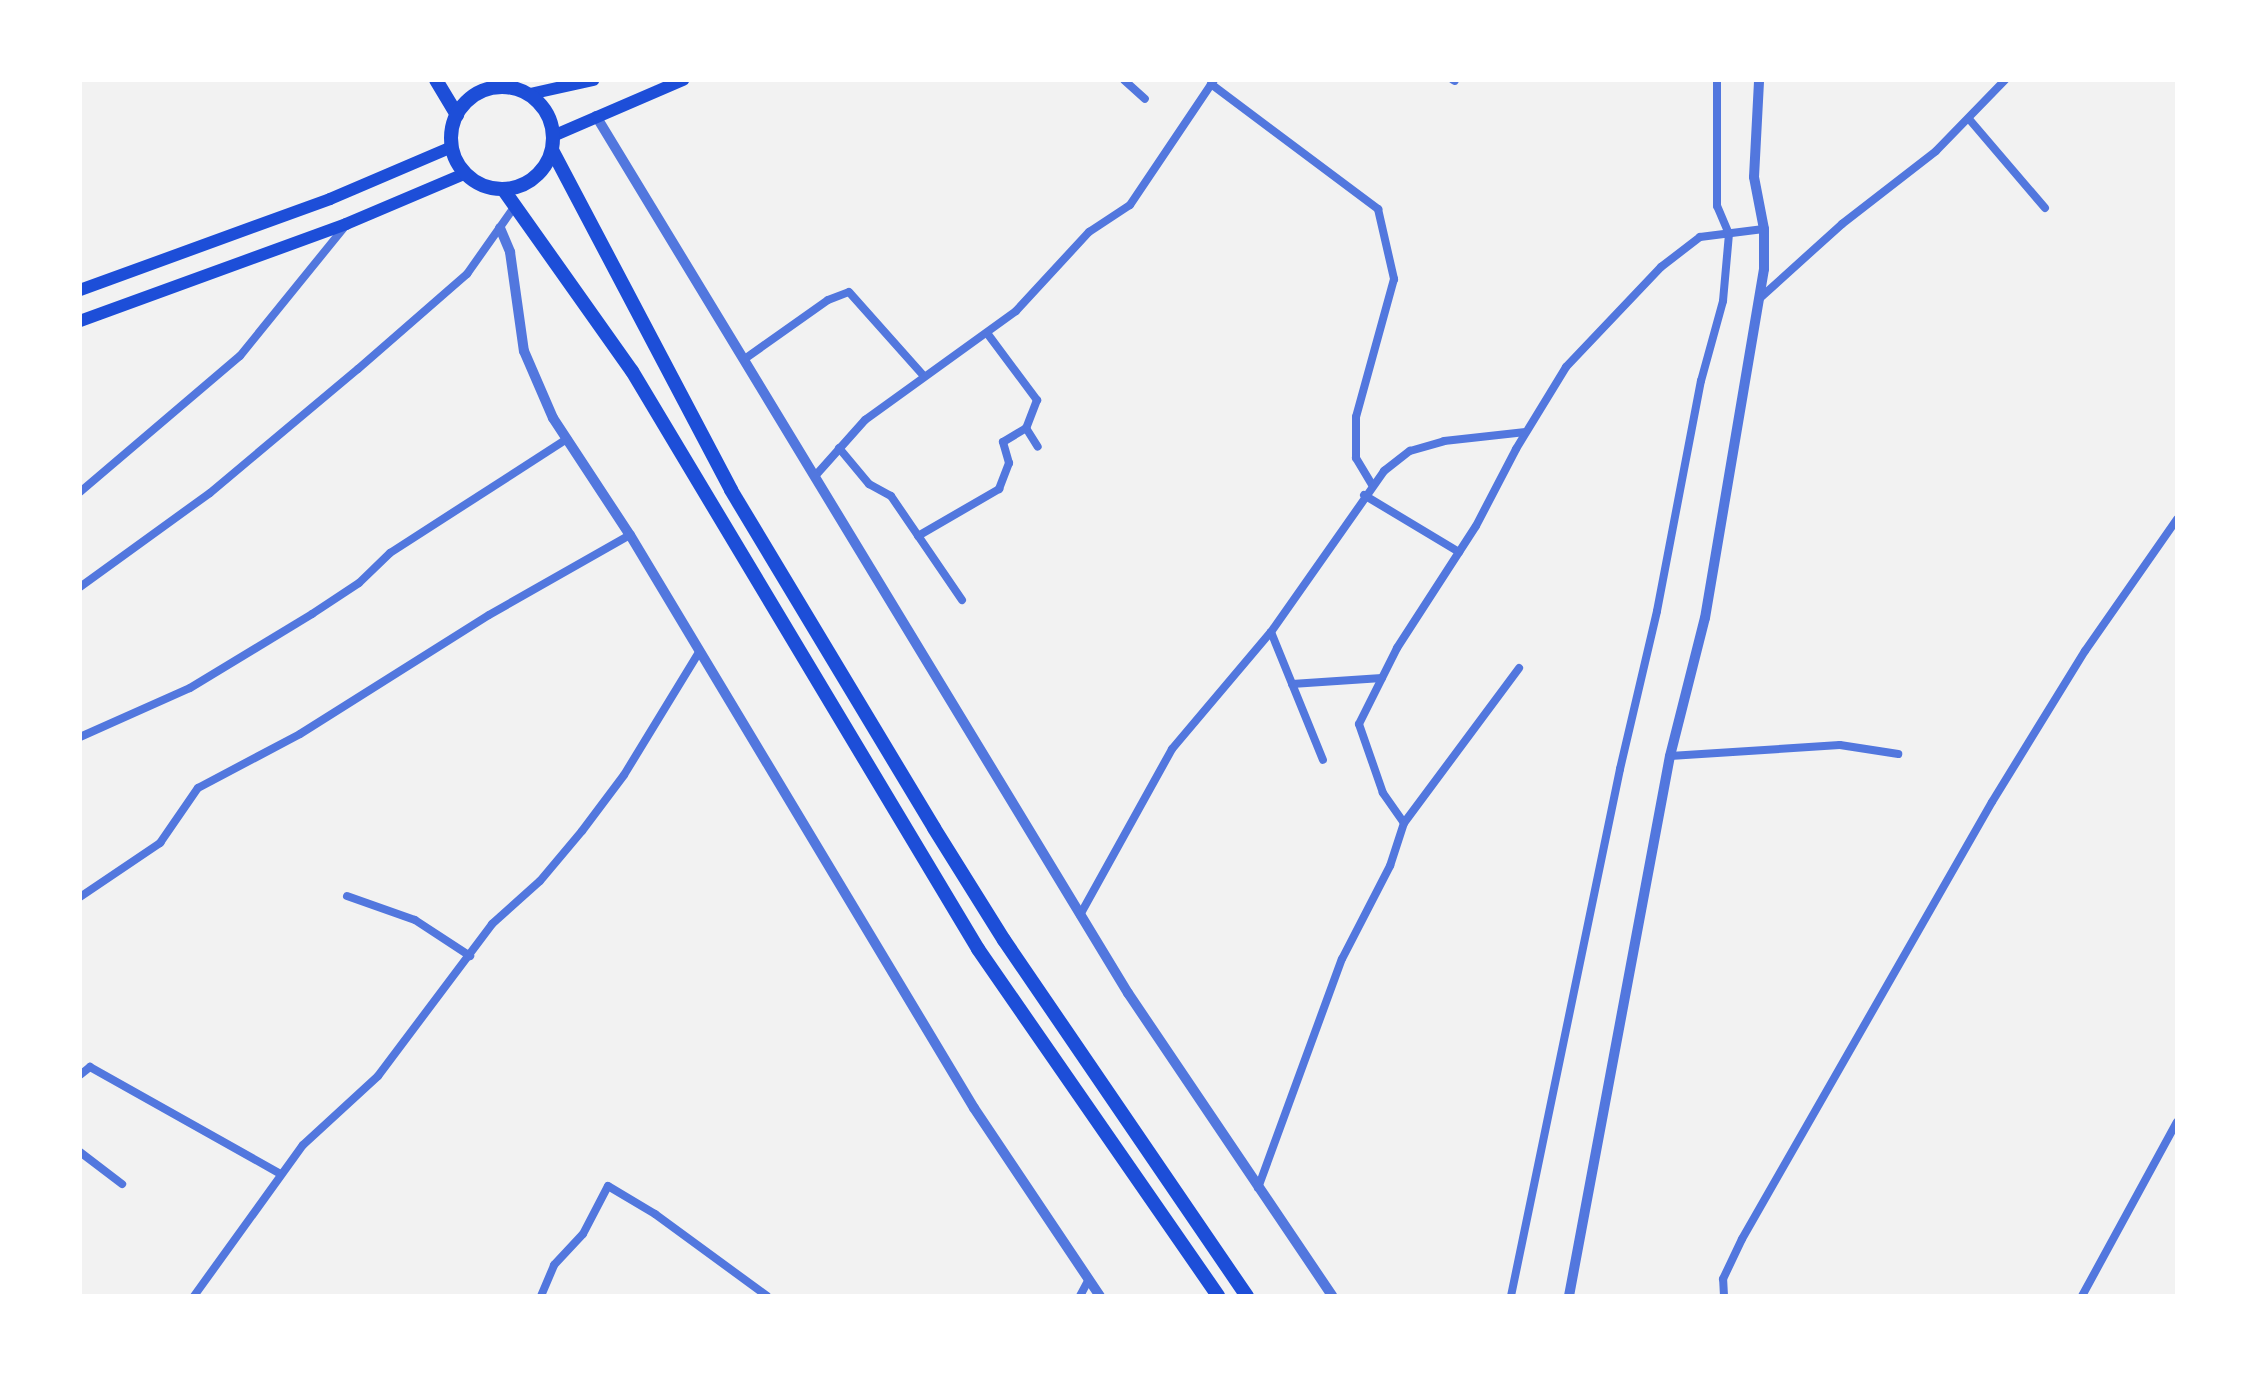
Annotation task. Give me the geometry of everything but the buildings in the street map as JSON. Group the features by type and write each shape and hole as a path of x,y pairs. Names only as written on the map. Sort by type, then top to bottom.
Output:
{"main road":[{"path":"436,80 457,115"},
{"path":"593,80 530,94 491,84 457,115 452,147 466,173 503,189 632,371 978,949 1218,1296"},
{"path":"503,189 534,178 553,143 596,116 683,80"},
{"path":"530,94 546,112 553,143 724,478 1011,951 1247,1296"},
{"path":"80,290 330,199 452,147"},
{"path":"80,321 346,224 466,173"}],"street":[{"path":"1124,80 1145,99"},
{"path":"1511,1296 1657,611 1701,381 1723,301 1729,234 1717,206 1717,80"},
{"path":"1569,1296 1670,756 1705,618 1759,300 1764,229 1754,177 1759,80"},
{"path":"1759,300 1969,119 2005,80"},
{"path":"816,475 839,448 923,375 987,333 1043,286 1089,232 1130,205 1213,82 1378,209 1394,279 1356,417 1356,458 1372,485"},
{"path":"596,116 746,358 1080,915 1258,1189 1332,1296"},
{"path":"1969,119 2045,208"},
{"path":"80,587 210,493 467,274 515,206"},
{"path":"80,492 240,356 346,224"},
{"path":"500,228 510,252 524,351 567,439 630,535 974,1108 1100,1296"},
{"path":"1404,823 1383,793 1359,724 1382,678 1459,552 1526,432 1566,367 1661,267 1700,237 1764,229"},
{"path":"746,358 828,300 849,292 923,375"},
{"path":"918,536 999,489 1009,463 1003,442 1026,428 1037,400 987,333"},
{"path":"1026,428 1038,447"},
{"path":"1080,915 1172,749 1271,632 1372,485 1410,451 1444,441 1526,432"},
{"path":"80,737 190,688 244,655 567,439"},
{"path":"839,448 869,484 891,496 962,600"},
{"path":"1364,495 1459,552"},
{"path":"1724,1296 1723,1279 1742,1239 1992,802 2085,651 2177,519"},
{"path":"80,897 160,843 198,788 300,734 630,535"},
{"path":"1271,632 1323,760"},
{"path":"194,1296 279,1173 378,1076 429,1002 470,956 492,924 540,881 624,775 699,652"},
{"path":"1258,1189 1342,959 1390,866 1404,823 1519,668"},
{"path":"1292,684 1382,678"},
{"path":"1670,756 1840,745 1898,754"},
{"path":"347,896 415,920 470,956"},
{"path":"80,1075 90,1067 279,1173"},
{"path":"2082,1296 2177,1122"},
{"path":"80,1152 122,1184"},
{"path":"541,1296 554,1265 583,1234 608,1186 655,1214 767,1296"},
{"path":"1080,1296 1089,1279"}]}
